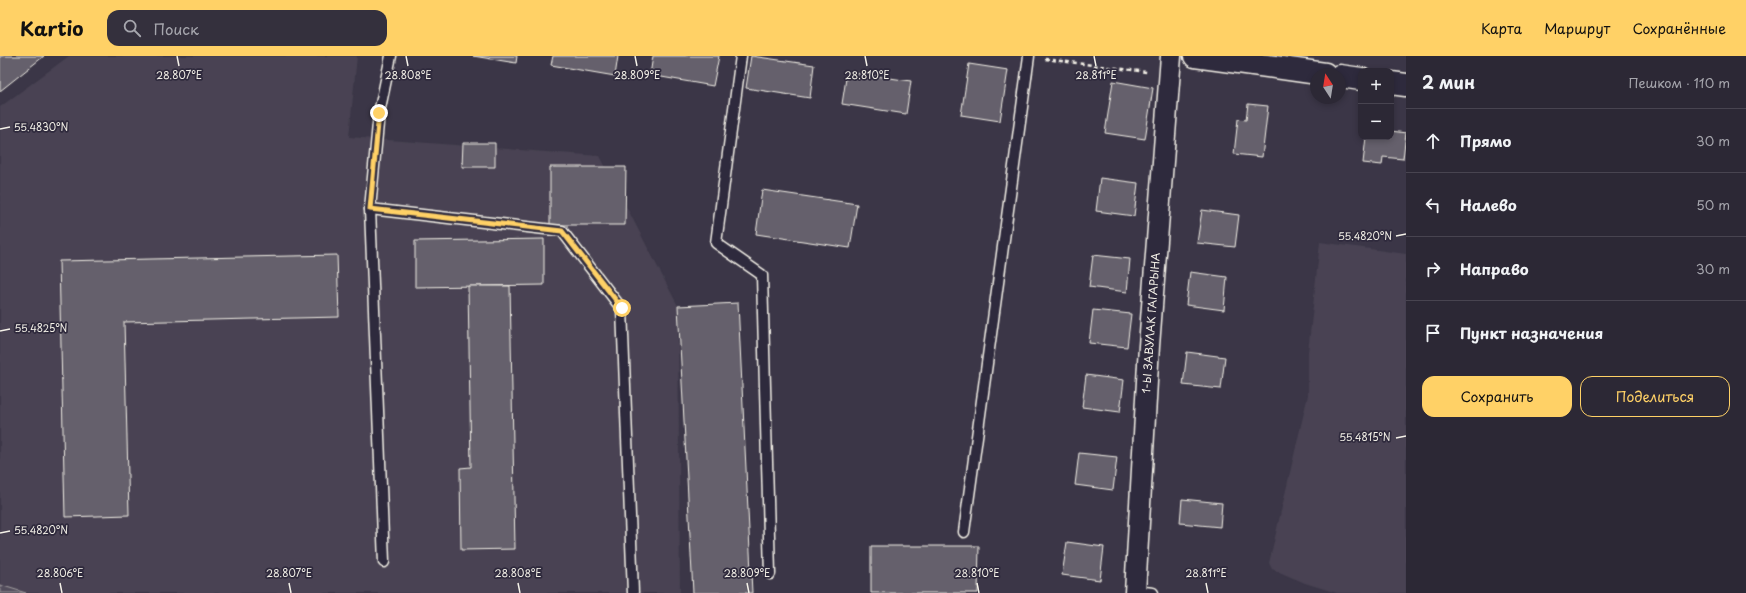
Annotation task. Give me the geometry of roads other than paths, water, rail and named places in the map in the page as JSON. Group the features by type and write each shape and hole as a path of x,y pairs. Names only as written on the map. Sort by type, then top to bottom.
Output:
{"main road":[{"path":"1195,56 1310,72"},
{"path":"1346,77 1358,79"},
{"path":"1394,83 1406,85"}],"street":[{"name":"1-Ы ЗАВУЛАК ГАГАРЫНА","path":"1141,592 1149,346 1171,56"}],"lane":[{"path":"384,562 370,209 379,113 391,56"},
{"path":"741,56 716,243 762,275 770,574"},
{"path":"964,532 1029,56"},
{"path":"370,209 562,231 622,308 633,593"}]}
